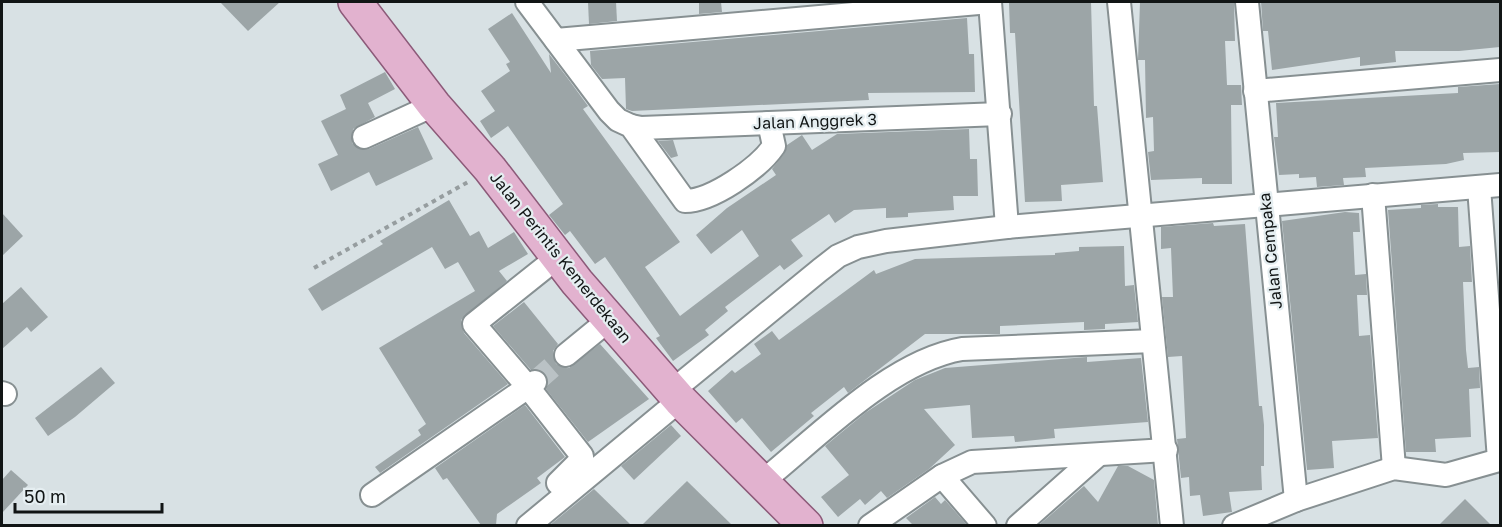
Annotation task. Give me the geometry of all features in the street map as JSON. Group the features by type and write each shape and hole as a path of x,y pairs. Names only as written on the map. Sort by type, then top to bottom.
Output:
{"main road":[{"name":"Jalan Perintis Kemerdekaan","path":"356,2 434,105 490,170 610,320 676,395 806,525"}],"street":[{"path":"527,2 609,111 618,120 631,126 685,201 696,201 740,178 770,152 774,146 769,123"},
{"path":"556,40 990,2 1007,227"},
{"path":"1119,2 1172,525"},
{"name":"Jalan Cempaka","path":"1247,2 1265,204 1296,500"},
{"path":"1255,91 1500,70"},
{"path":"364,137 434,105"},
{"name":"Jalan Anggrek 3","path":"631,126 641,128 1000,114"},
{"path":"523,522 838,256 858,247 886,241 1007,227 1490,186 1499,460 1446,475 1394,468 1296,500 1234,525"},
{"path":"1372,195 1394,468"},
{"path":"523,522 582,459 531,384 474,324 558,257"},
{"path":"566,355 610,320"},
{"path":"763,481 886,381 910,366 941,353 962,349 1153,341"},
{"path":"372,495 531,384"},
{"path":"870,525 959,466 983,460 1166,450"},
{"path":"1018,525 1098,455"},
{"path":"942,476 985,525"}],"path":[{"path":"314,268 490,170"}],"building":[{"path":"220,2 280,2 248,31"},
{"path":"588,2 616,2 617,21 589,24"},
{"path":"699,2 721,2 722,12 699,14"},
{"path":"1009,2 1091,2 1094,106 1097,106 1103,182 1061,185 1062,201 1025,202 1015,33 1010,33"},
{"path":"1140,2 1234,2 1235,41 1225,41 1227,85 1241,85 1242,105 1231,105 1232,184 1202,184 1202,178 1151,180 1148,152 1154,151 1153,117 1146,118 1145,60 1138,60"},
{"path":"1261,2 1500,2 1500,47 1459,51 1395,51 1396,62 1360,66 1360,57 1272,70 1268,31 1263,31"},
{"path":"512,13 551,73 549,54 566,76 588,106 583,109 680,242 645,267 680,316 759,256 742,230 711,254 696,235 727,208 776,175 772,169 784,154 787,145 802,135 812,150 837,134 969,129 970,159 977,159 978,196 953,196 954,210 908,213 908,217 886,218 886,208 854,210 835,223 829,214 791,240 803,256 784,270 780,265 725,307 728,311 705,330 709,335 673,361 656,338 660,336 605,257 595,264 570,231 565,235 549,215 563,204 508,126 491,138 480,121 495,111 481,91 510,71 506,64 510,62 488,29"},
{"path":"967,18 969,54 974,54 975,92 868,93 869,100 632,111 626,109 625,78 602,79 591,65 590,51"},
{"path":"385,72 395,89 368,103 375,117 353,129 352,143 362,150 369,149 418,127 433,159 376,186 369,172 331,191 318,164 338,155 321,121 346,109 340,95"},
{"path":"1500,84 1500,152 1463,153 1464,160 1446,164 1365,168 1366,177 1343,178 1344,185 1317,187 1316,177 1299,178 1299,174 1279,175 1274,137 1278,137 1276,103 1458,93 1458,87"},
{"path":"673,140 678,156 671,158 658,141"},
{"path":"449,200 470,236 479,231 488,248 514,232 528,254 499,271 507,281 461,320 464,333 508,384 380,473 375,467 421,435 418,430 426,424 379,348 475,291 458,262 445,269 432,247 322,311 308,289 383,244 380,241"},
{"path":"1438,204 1438,207 1458,207 1459,247 1470,246 1472,282 1463,282 1466,350 1468,368 1479,367 1480,388 1469,389 1471,437 1435,439 1436,452 1406,452 1388,210 1421,208 1421,205"},
{"path":"1345,212 1359,213 1360,232 1353,232 1355,275 1366,274 1367,295 1357,295 1359,336 1370,335 1378,438 1332,441 1334,468 1307,470 1282,221"},
{"path":"2,213 23,236 2,256"},
{"path":"1213,223 1214,226 1245,224 1259,406 1262,406 1264,425 1264,466 1261,466 1262,490 1229,492 1232,512 1203,516 1200,495 1190,496 1189,477 1181,478 1177,439 1186,438 1182,356 1168,357 1162,297 1173,297 1171,248 1161,249 1161,227"},
{"path":"1124,246 1125,286 1134,285 1138,322 1105,324 1105,329 1084,330 1084,322 1000,326 1000,334 925,334 848,393 844,387 811,413 814,416 771,452 742,418 736,423 708,391 732,370 735,373 761,354 754,344 772,331 779,340 874,270 876,274 915,259 1055,255 1055,253 1079,251 1079,247"},
{"path":"21,287 48,317 31,332 27,327 2,349 2,304"},
{"path":"524,302 558,344 553,351 556,364 569,368 600,344 649,399 588,442 546,389 548,381 546,374 540,370 531,370 493,326"},
{"path":"1087,357 1087,362 1141,358 1148,422 1054,429 1055,438 1015,442 1014,436 972,438 970,405 924,409 955,445 929,469 887,498 881,491 865,505 860,499 838,517 821,497 849,475 825,446 865,413 915,380 945,368"},
{"path":"101,367 115,383 75,417 48,436 35,418"},
{"path":"525,405 565,457 537,478 541,483 497,514 496,525 481,525 447,478 443,480 435,468"},
{"path":"671,425 681,436 634,480 621,466"},
{"path":"1118,466 1128,466 1154,480 1158,525 1039,525 1084,486 1098,502"},
{"path":"11,470 28,485 2,513 2,480"},
{"path":"687,481 732,525 642,525"},
{"path":"594,489 631,525 550,525"},
{"path":"935,497 941,504 945,500 967,525 913,525 906,518"},
{"path":"1465,499 1491,525 1439,525"}],"tunnel":[{"path":"535,382 566,355"}]}
